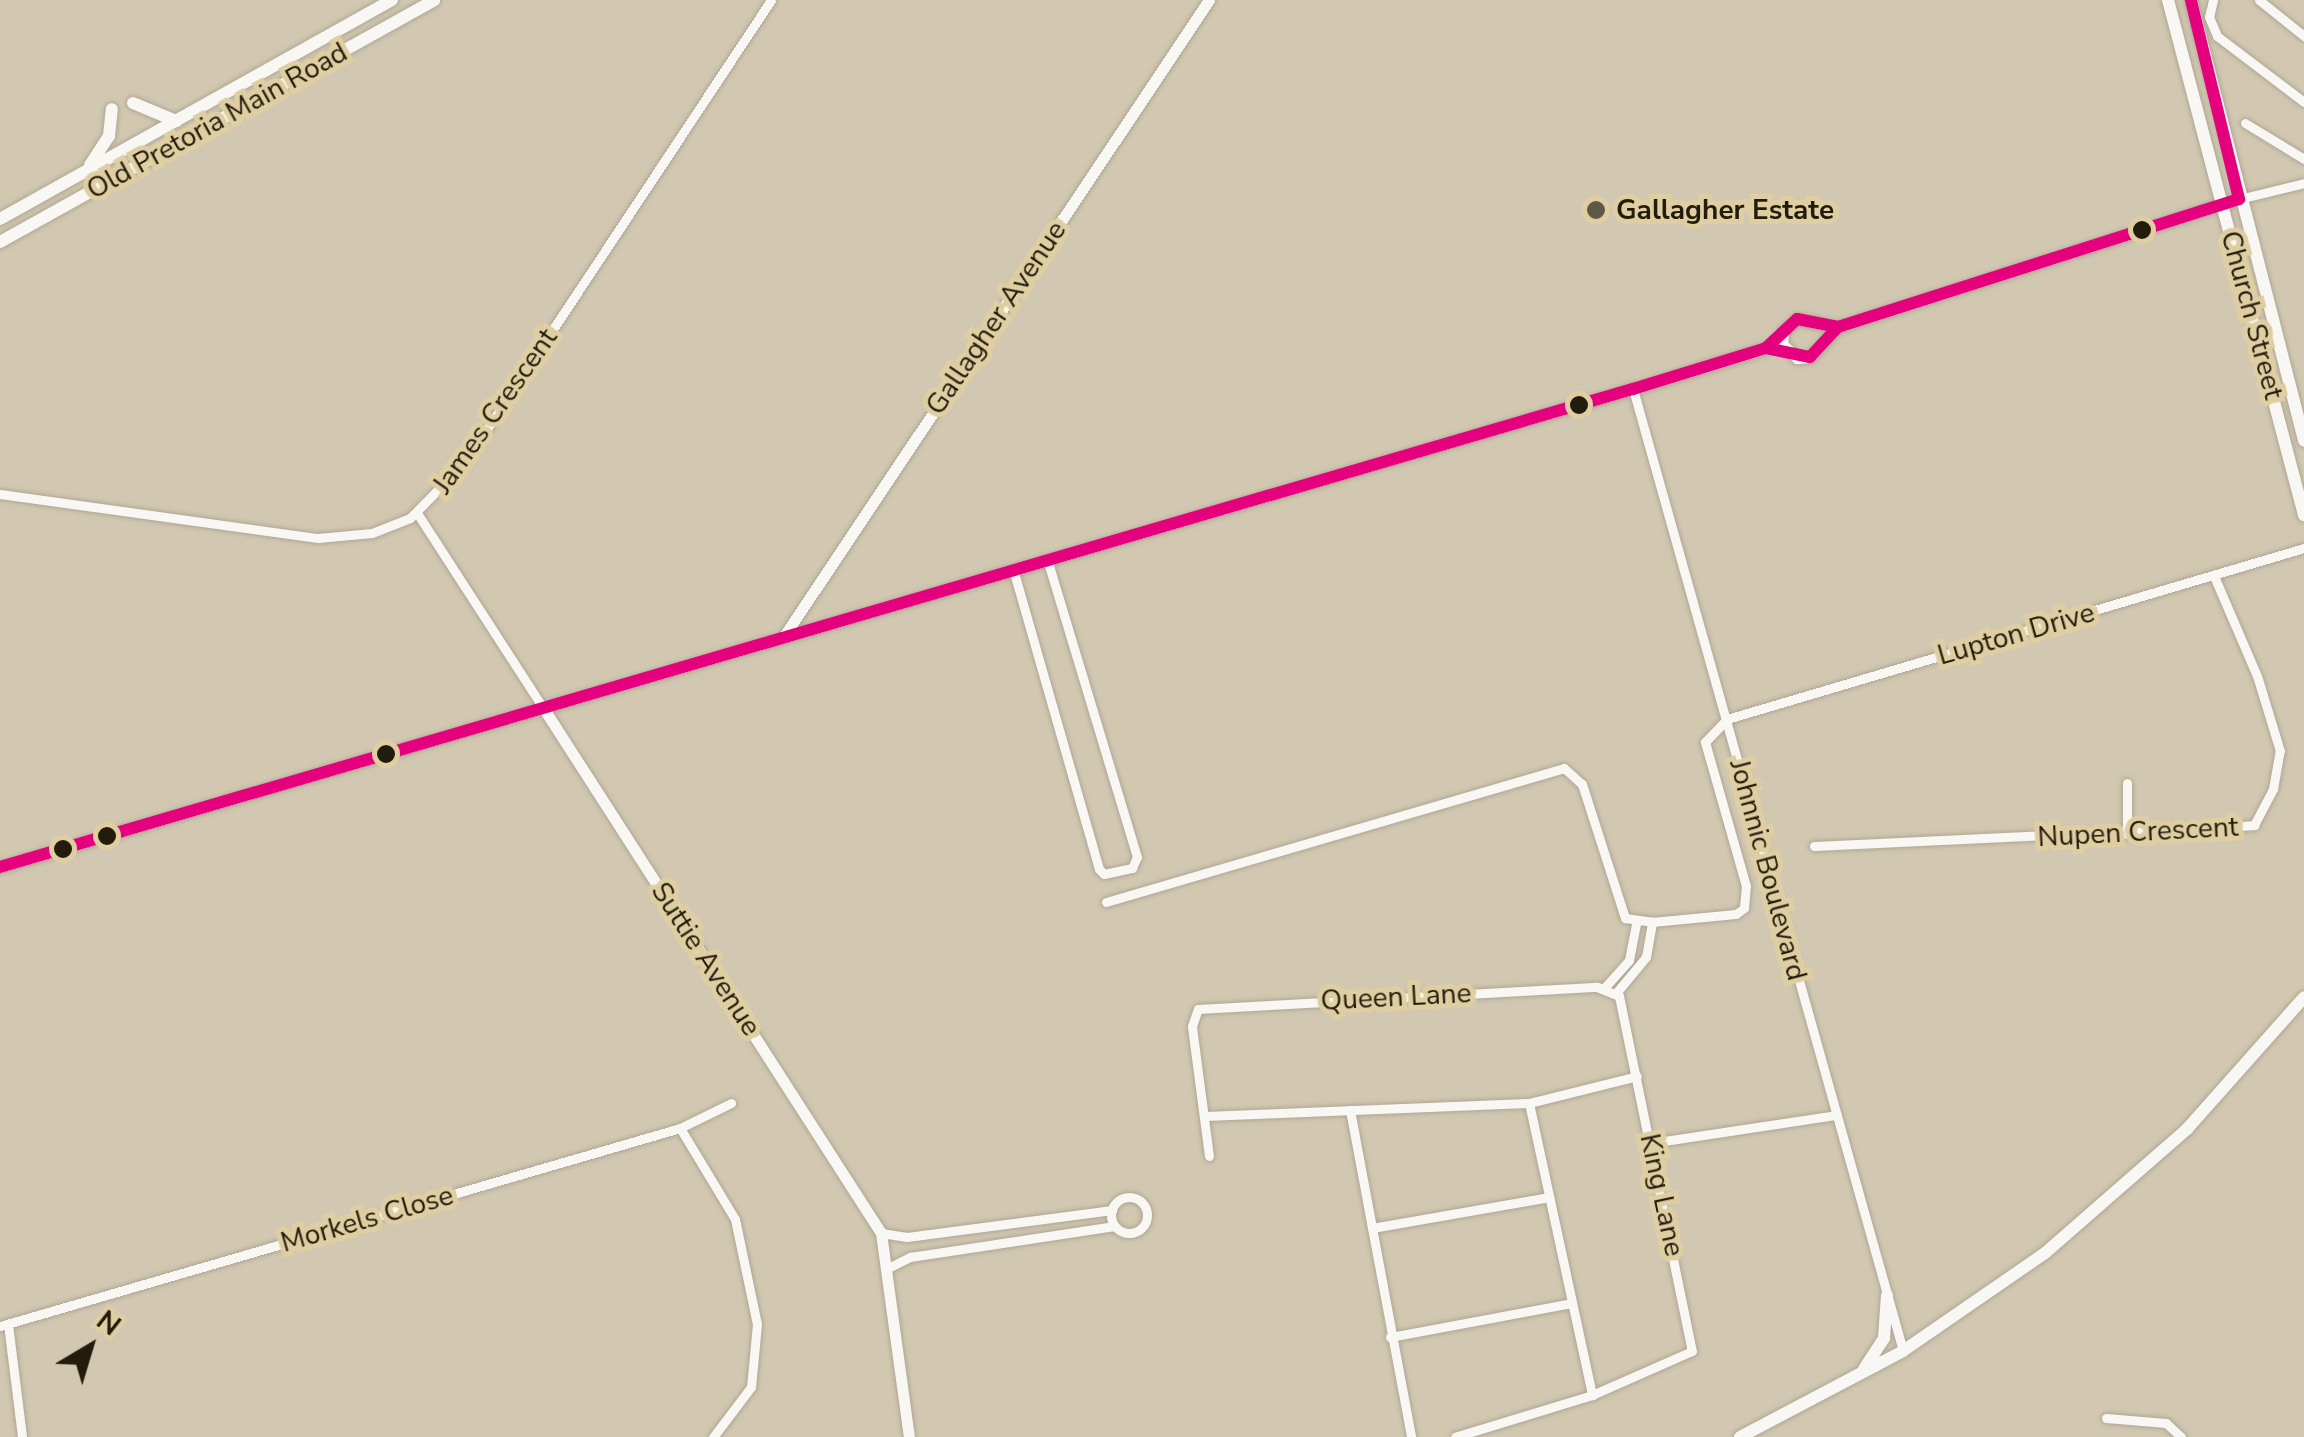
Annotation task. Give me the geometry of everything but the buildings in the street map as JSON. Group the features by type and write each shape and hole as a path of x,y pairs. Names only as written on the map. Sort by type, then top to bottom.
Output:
{"main road":[{"name":"Old Pretoria Main Road","path":"0,219 392,0"},
{"name":"Old Pretoria Main Road","path":"0,242 434,0"},
{"name":"Church Street","path":"2168,0 2304,514"},
{"name":"Church Street","path":"2191,0 2239,200 2304,442"},
{"path":"133,103 176,121"},
{"path":"80,173 106,144 112,109"},
{"path":"1740,1437 1903,1351 2016,1276 2115,1196 2210,1105 2304,996"},
{"path":"1851,1380 1880,1348 1888,1295"}],"street":[{"name":"James Crescent","path":"0,494 318,538 372,533 417,513 465,462 770,0"},
{"name":"Gallagher Avenue","path":"784,636 1209,0"},
{"path":"2213,0 2209,16 2217,36 2304,102"},
{"path":"2260,0 2304,36"},
{"path":"2245,122 2304,158"},
{"path":"1783,343 1791,321 1838,327 2304,183"},
{"path":"1816,324 1822,342"},
{"path":"1783,343 1804,358 1838,327"},
{"path":"0,867 1783,343"},
{"name":"Johnnic Boulevard","path":"1634,389 1903,1351"},
{"name":"Suttie Avenue","path":"417,513 880,1233 909,1437"},
{"name":"Lupton Drive","path":"1727,719 2304,548"},
{"path":"1012,569 1099,868 1104,874 1132,868 1137,856 1046,559"},
{"name":"Nupen Crescent","path":"1814,846 2246,828 2258,821 2273,789 2280,757 2274,727 2214,576"},
{"path":"1106,902 1552,769 1572,771 1582,784 1624,918 1652,922 1727,916 1744,908 1746,886 1705,742 1727,719"},
{"path":"2127,783 2127,834"},
{"path":"1209,1156 1204,1116 1530,1103 1637,1076 1616,993 1605,987 1628,960 1636,922"},
{"path":"1616,993 1646,957 1652,922"},
{"name":"Queen Lane","path":"1204,1116 1191,1018 1198,1009 1605,987"},
{"name":"King Lane","path":"1456,1437 1592,1395 1692,1351 1637,1076"},
{"path":"1530,1103 1592,1395"},
{"name":"Morkels Close","path":"4,1325 680,1128 731,1104"},
{"path":"1350,1110 1411,1437"},
{"path":"1651,1143 1837,1115"},
{"path":"680,1128 735,1218 757,1324 757,1371 741,1406 713,1437"},
{"path":"1372,1228 1549,1197"},
{"path":"880,1233 907,1237 1112,1210 1130,1198 1147,1211 1138,1231 1115,1226 906,1258 888,1268"},
{"path":"1112,1210 1115,1226"},
{"path":"982,1227 985,1246"},
{"path":"1390,1337 1571,1303"},
{"path":"4,1325 22,1437"},
{"path":"2106,1418 2166,1423 2181,1437"}],"transit line":[{"path":"1766,348 1810,357 1838,327 2239,199 2191,0"},
{"path":"0,867 1633,389 1766,348 1797,319 1838,327"}],"place":[{"name":"Gallagher Estate","path":"1596,210"}]}
